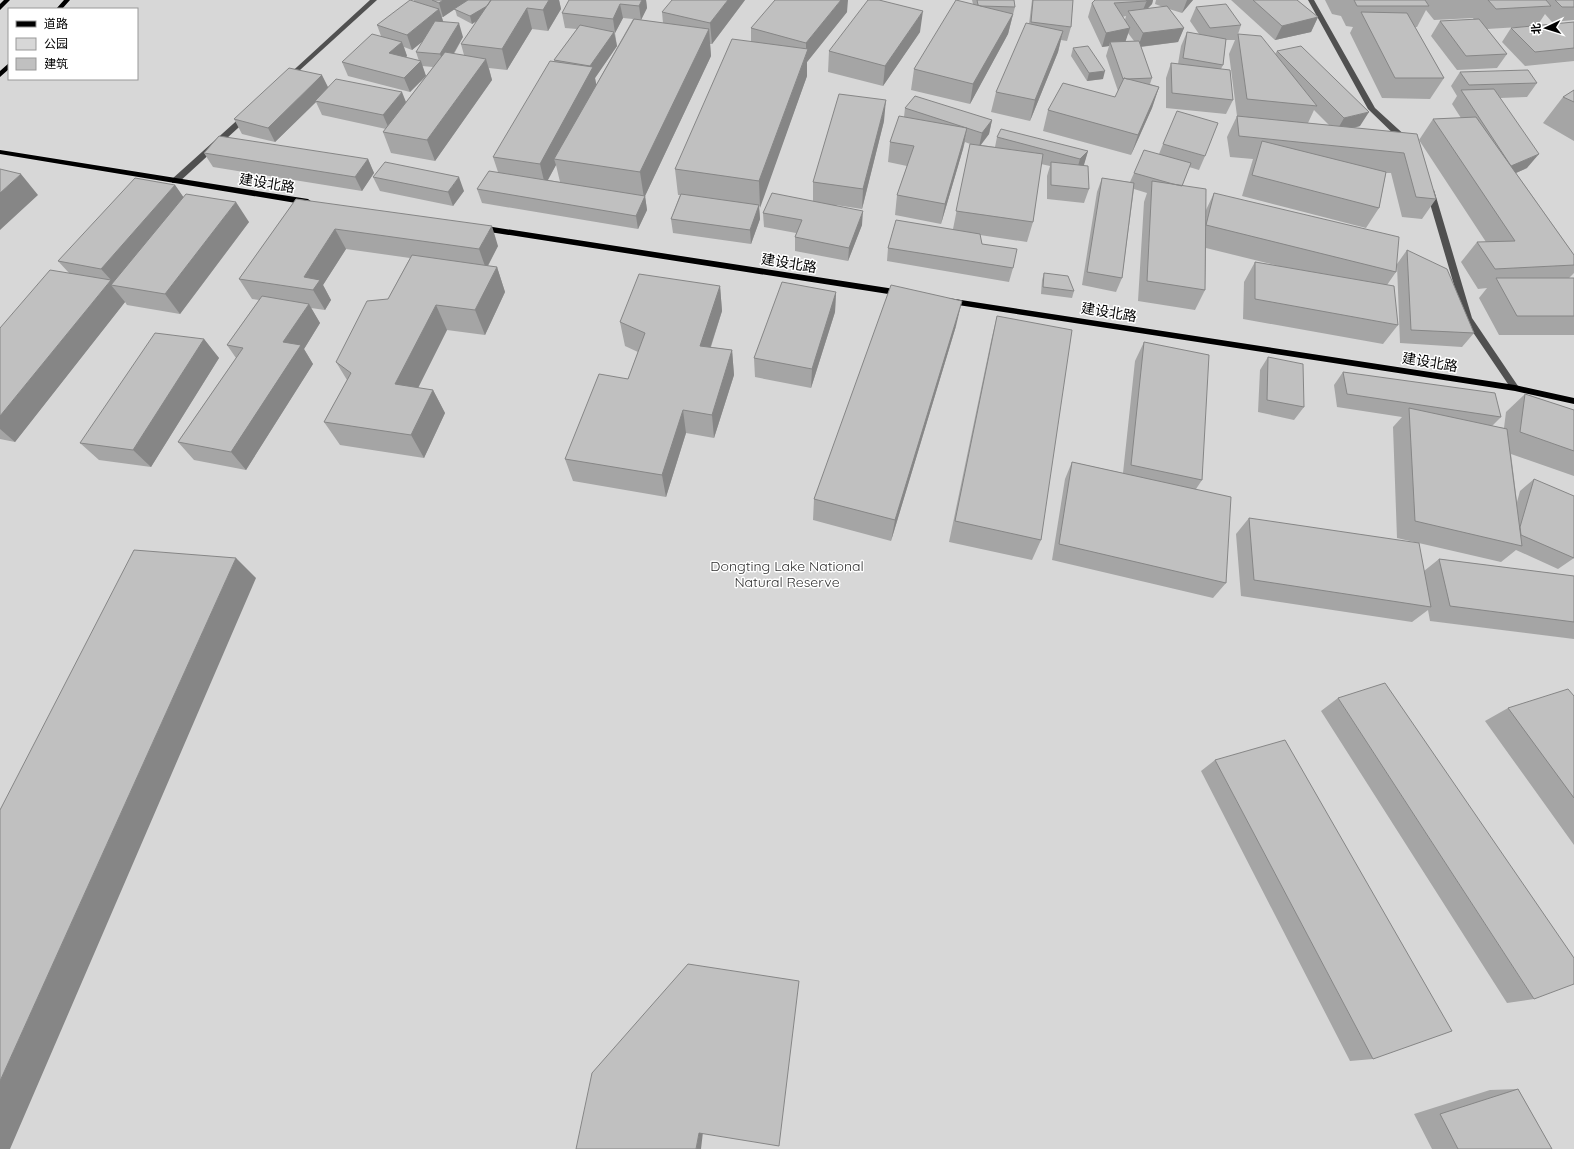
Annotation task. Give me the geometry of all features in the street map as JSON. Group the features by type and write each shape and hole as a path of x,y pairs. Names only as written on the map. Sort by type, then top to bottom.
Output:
{"main road":[{"path":"0,8 7,0"},
{"path":"60,8 67,0"},
{"path":"0,75 8,66"},
{"name":"建设北路","path":"0,152 175,182 317,203"},
{"name":"建设北路","path":"475,228 908,294"},
{"name":"建设北路","path":"939,299 1514,388 1574,402"}],"street":[{"path":"280,85 374,0"},
{"path":"1311,0 1372,109 1405,140 1408,146"},
{"path":"175,182 251,112"},
{"path":"1427,184 1468,319 1514,388"}],"green space":[{"name":"Dongting Lake National Natural Reserve","path":"0,0 1574,0 1574,1149 0,1149"}],"building":[{"path":"410,0 439,9 407,35 377,25"},
{"path":"432,0 443,0 439,3"},
{"path":"468,0 491,0 487,6 470,16 454,9"},
{"path":"491,0 549,0 543,10 527,8 502,49 461,44"},
{"path":"569,0 642,0 639,6 620,4 613,19 562,13"},
{"path":"672,0 728,0 710,23 662,12"},
{"path":"775,0 841,0 806,43 751,28"},
{"path":"868,0 879,0 923,11 885,66 829,51"},
{"path":"956,0 1013,14 973,84 914,69"},
{"path":"977,0 1014,0 1015,7 981,6 978,5"},
{"path":"1033,0 1073,0 1071,27 1031,22"},
{"path":"1095,0 1147,0 1114,3 1130,28 1106,33 1092,3"},
{"path":"1253,0 1297,0 1318,17 1282,26"},
{"path":"1354,0 1425,0 1429,6 1357,6"},
{"path":"1488,0 1546,0 1551,6 1496,9"},
{"path":"1555,0 1574,0 1574,7 1562,7"},
{"path":"1226,4 1241,25 1210,28 1196,7"},
{"path":"1167,6 1184,28 1143,33 1128,11"},
{"path":"1361,12 1407,13 1444,78 1395,78"},
{"path":"634,19 709,29 640,172 554,159"},
{"path":"1479,19 1507,54 1466,56 1440,21"},
{"path":"435,21 459,23 440,54 416,52"},
{"path":"1574,22 1574,48 1535,52 1511,28"},
{"path":"1026,23 1063,31 1035,100 996,92"},
{"path":"580,25 614,32 590,66 554,60"},
{"path":"1187,32 1226,39 1223,65 1183,58"},
{"path":"372,34 402,42 389,53 421,61 404,78 342,62"},
{"path":"1238,34 1261,36 1317,106 1247,99"},
{"path":"732,39 808,49 759,181 675,169"},
{"path":"1139,41 1152,78 1123,79 1110,42"},
{"path":"1088,46 1105,71 1089,73 1073,48"},
{"path":"1301,46 1369,112 1344,118 1277,51"},
{"path":"445,52 486,59 427,140 383,132"},
{"path":"550,61 593,67 540,164 493,157"},
{"path":"1171,63 1230,70 1233,100 1172,93"},
{"path":"289,68 322,75 268,128 234,119"},
{"path":"1528,70 1537,83 1469,85 1460,72"},
{"path":"1124,78 1159,87 1138,135 1048,110 1063,83 1115,97"},
{"path":"336,79 402,92 383,115 315,101"},
{"path":"1494,89 1539,154 1511,166 1461,90"},
{"path":"1574,90 1574,102 1563,97"},
{"path":"839,94 886,100 863,189 813,182"},
{"path":"915,96 992,120 982,133 905,108"},
{"path":"1177,111 1218,123 1205,156 1163,144"},
{"path":"899,116 967,128 945,204 897,195 914,146 890,142"},
{"path":"1237,116 1417,134 1436,199 1416,197 1404,153 1239,136"},
{"path":"1476,117 1574,255 1574,265 1495,269 1477,242 1515,241 1433,119"},
{"path":"1001,129 1088,151 1080,159 997,137"},
{"path":"219,136 368,159 355,177 204,153"},
{"path":"1262,141 1386,172 1379,208 1252,175"},
{"path":"970,144 1043,154 1033,222 956,211"},
{"path":"1144,150 1191,163 1182,186 1134,173"},
{"path":"385,162 459,177 448,192 373,177"},
{"path":"1051,162 1088,166 1089,189 1051,185"},
{"path":"0,169 21,174 0,193"},
{"path":"489,171 645,196 636,216 477,189"},
{"path":"135,178 175,185 101,269 58,261"},
{"path":"1102,178 1134,183 1122,278 1087,272"},
{"path":"1152,181 1206,189 1205,290 1147,281"},
{"path":"772,193 863,211 849,248 795,237 802,220 763,213"},
{"path":"1214,193 1399,237 1396,272 1206,225"},
{"path":"186,194 236,202 165,294 111,285"},
{"path":"681,194 759,205 750,230 671,219"},
{"path":"296,199 492,226 479,249 335,229 304,277 320,280 313,290 239,279"},
{"path":"896,220 980,234 982,244 1017,249 1013,268 888,248"},
{"path":"1407,250 1447,269 1474,333 1411,330"},
{"path":"412,255 497,267 475,310 436,305 395,384 433,390 411,435 324,422 351,373 336,362 367,301 388,299"},
{"path":"1255,262 1394,286 1398,325 1255,299"},
{"path":"50,270 111,280 0,416 0,328"},
{"path":"1044,273 1068,276 1074,291 1043,287"},
{"path":"639,274 720,286 700,346 732,350 712,415 683,410 662,475 565,459 599,374 628,379 645,333 620,322"},
{"path":"1496,278 1574,278 1574,316 1517,316"},
{"path":"782,282 836,292 812,369 754,358"},
{"path":"891,285 962,301 895,520 814,499"},
{"path":"262,296 309,304 283,342 301,345 231,452 178,442 243,348 227,345"},
{"path":"997,316 1072,330 1041,540 955,521"},
{"path":"155,333 204,339 133,450 80,443"},
{"path":"1144,342 1209,355 1202,480 1131,465"},
{"path":"1268,357 1303,364 1304,407 1267,400"},
{"path":"1343,372 1495,393 1501,417 1347,394"},
{"path":"1525,394 1574,410 1574,451 1520,432"},
{"path":"1409,408 1507,429 1522,546 1415,521"},
{"path":"1072,462 1231,497 1226,583 1059,544"},
{"path":"1534,479 1574,496 1574,558 1521,535 1520,527"},
{"path":"1249,518 1419,543 1431,607 1254,580"},
{"path":"134,550 236,558 0,1081 0,810"},
{"path":"1439,559 1574,576 1574,622 1450,606"},
{"path":"1385,683 1574,958 1574,984 1534,999 1338,698"},
{"path":"1568,689 1574,696 1574,798 1508,708"},
{"path":"1285,740 1452,1031 1373,1059 1215,760"},
{"path":"688,964 799,981 779,1146 699,1133 696,1149 576,1149 592,1073"},
{"path":"1518,1089 1552,1149 1458,1149 1440,1114"}]}
